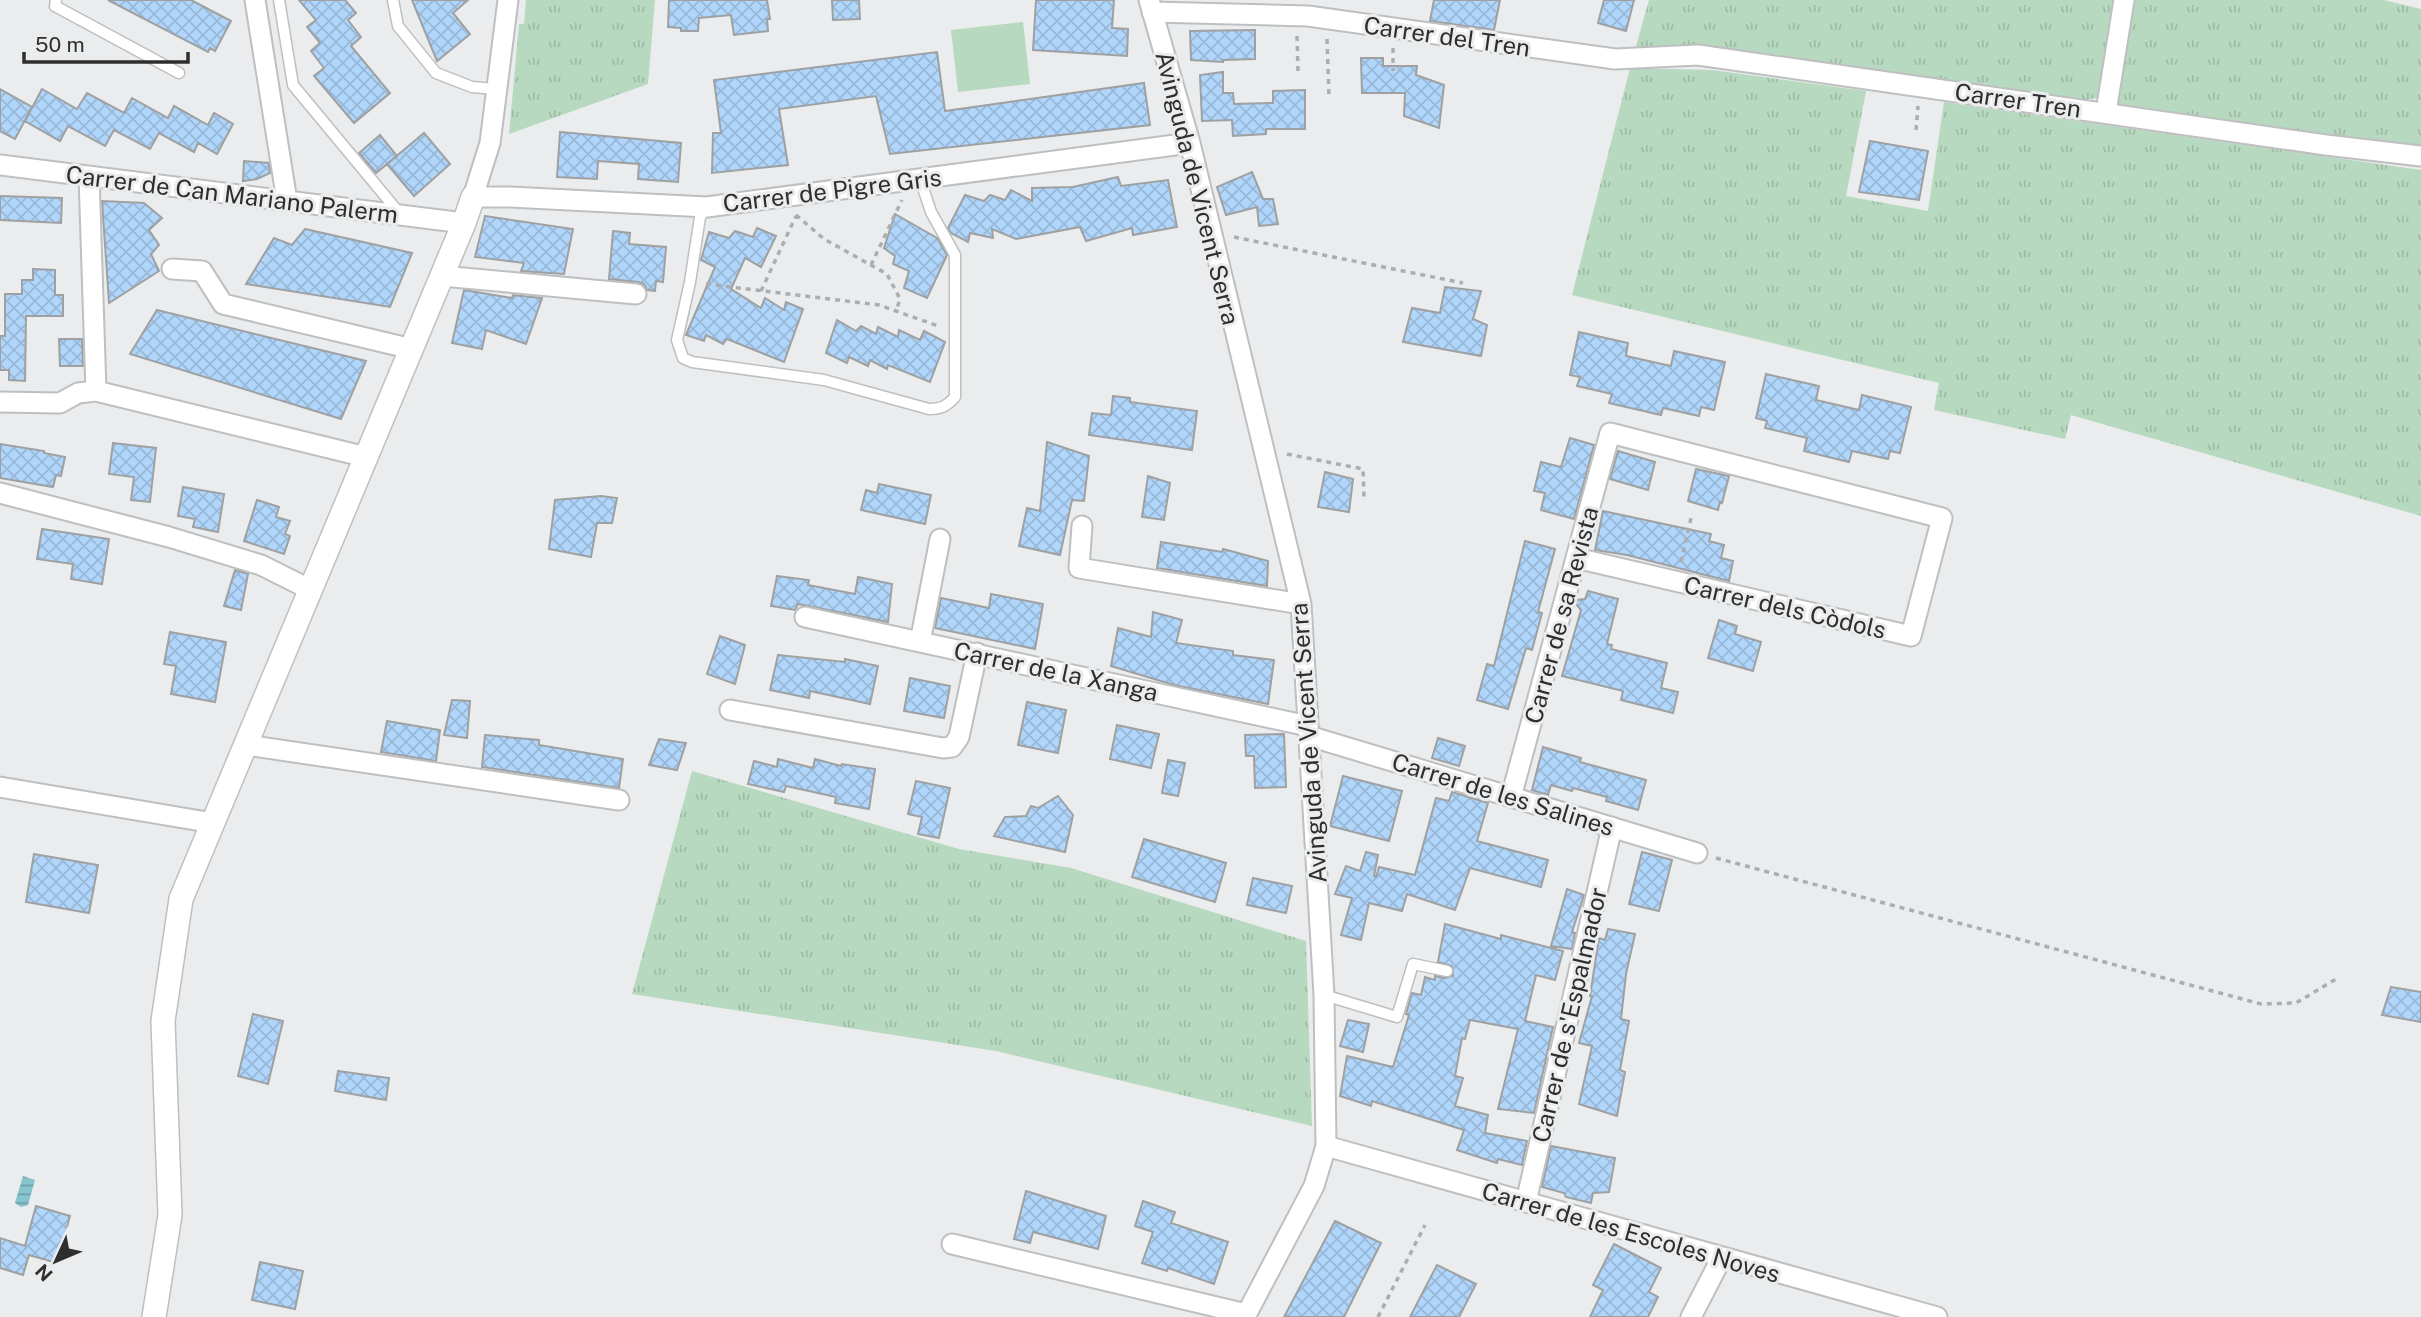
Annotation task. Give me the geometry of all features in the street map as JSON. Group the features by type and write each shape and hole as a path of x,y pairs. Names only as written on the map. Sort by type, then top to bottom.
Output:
{"street":[{"path":"255,0 287,201"},
{"path":"154,1317 170,1215 163,1021 181,899 464,223 490,143 508,0"},
{"path":"2106,112 2124,0"},
{"name":"Carrer del Tren","path":"1150,6 1327,19 1615,59"},
{"name":"Avinguda de Vicent Serra","path":"1150,6 1190,143 1301,604 1324,995 1326,1146 1314,1186 1246,1315"},
{"name":"Carrer Tren","path":"1615,59 1698,55 2326,145 2421,156"},
{"name":"Carrer de Pigre Gris","path":"473,197 707,207 1190,143"},
{"name":"Carrer de Can Mariano Palerm","path":"0,165 464,223"},
{"path":"89,176 96,391"},
{"path":"172,269 202,271 223,303 412,349"},
{"path":"442,276 636,294"},
{"path":"0,402 61,403 78,393 96,391 366,457"},
{"name":"Carrer de sa Revista","path":"1511,797 1610,433"},
{"name":"Carrer dels Còdols","path":"1576,558 1911,636 1942,518 1610,433"},
{"path":"0,493 169,537 261,565 310,590"},
{"path":"1082,526 1079,568 1301,604"},
{"path":"920,642 940,539"},
{"name":"Carrer de la Xanga","path":"804,617 977,653 1308,731"},
{"path":"730,710 943,748 952,747 959,737 977,653"},
{"name":"Carrer de les Salines","path":"1308,731 1511,797 1697,853"},
{"path":"246,745 619,800"},
{"path":"0,787 213,822"},
{"name":"Carrer de s'Espalmador","path":"1526,1202 1612,827"},
{"name":"Carrer de les Escoles Noves","path":"1326,1146 1937,1317"},
{"path":"952,1244 1246,1315"},
{"path":"1691,1317 1722,1257"}],"lane":[{"path":"56,0 55,6 179,73"},
{"path":"279,0 293,85 401,215"},
{"path":"393,0 398,26 436,73 472,87 496,89"},
{"path":"707,207 700,217 690,282 677,340 683,358 692,362 824,380 929,409 938,409 948,405 955,397 955,255 931,212 920,179"},
{"path":"1324,995 1397,1017 1413,964 1447,971"}],"path":[{"path":"1297,16 1298,71"},
{"path":"1327,19 1329,96"},
{"path":"871,265 903,198 900,181"},
{"path":"761,291 796,216 797,195"},
{"path":"796,216 824,239 887,274 900,299 896,311"},
{"path":"1212,233 1463,282"},
{"path":"690,282 879,305 942,328"},
{"path":"1264,450 1363,469 1364,498"},
{"path":"1676,581 1691,518"},
{"path":"1697,853 2261,1004 2296,1003 2336,979"},
{"path":"1378,1317 1425,1226"}],"green space":[{"path":"526,0 655,0 648,84 509,134 519,24 524,24"},
{"path":"1649,0 2121,0 2099,98 2079,100 1635,50"},
{"path":"2132,0 2384,0 2421,9 2421,147 2149,114 2116,104"},
{"path":"1023,22 1030,84 958,92 951,30"},
{"path":"1630,68 1712,70 1866,91 1846,196 1928,211 1944,102 2421,170 2421,516 2071,415 2065,439 1934,410 1939,383 1572,295"},
{"path":"692,771 959,849 1071,868 1306,941 1312,1126 996,1051 632,994"}],"water":[{"path":"23,1176 35,1180 28,1205 21,1207 15,1203"}],"building":[{"path":"108,0 191,0 231,21 215,51 210,48 208,52"},
{"path":"299,0 345,0 356,13 348,20 361,37 351,46 390,93 354,123 314,76 324,68 311,51 320,43 307,27 316,20"},
{"path":"412,0 468,0 453,13 470,34 437,61"},
{"path":"669,0 767,0 770,19 767,19 768,31 734,35 731,15 699,18 698,31 681,31 681,28 668,27"},
{"path":"832,0 859,0 860,19 833,20"},
{"path":"1036,0 1114,0 1112,28 1128,29 1127,56 1033,50"},
{"path":"1434,0 1500,0 1494,30 1430,21"},
{"path":"1604,0 1634,0 1626,31 1598,23"},
{"path":"1255,30 1255,59 1223,62 1191,60 1190,31"},
{"path":"937,52 945,111 1144,83 1150,125 890,154 876,96 779,109 788,165 712,173 713,133 721,133 714,80"},
{"path":"1361,58 1383,58 1383,66 1417,66 1416,75 1444,85 1439,128 1404,116 1405,93 1362,93"},
{"path":"1223,72 1223,93 1233,93 1234,104 1273,103 1273,91 1305,90 1305,129 1266,129 1266,134 1233,136 1232,120 1202,121 1200,75"},
{"path":"0,89 32,107 15,139 0,131"},
{"path":"42,89 77,109 87,93 124,113 132,98 168,118 174,106 208,125 214,113 233,124 217,154 198,143 194,152 159,133 150,149 114,130 105,146 68,126 60,141 25,121"},
{"path":"560,132 681,143 678,182 638,179 639,164 598,161 597,179 557,177"},
{"path":"424,133 450,164 414,196 387,164"},
{"path":"380,135 397,156 376,173 359,153"},
{"path":"1870,141 1928,151 1919,200 1859,192"},
{"path":"244,161 269,163 270,173 243,181"},
{"path":"1252,172 1263,199 1273,199 1278,224 1259,226 1257,207 1226,215 1217,187"},
{"path":"1118,177 1121,186 1168,180 1177,227 1133,235 1132,228 1086,241 1080,227 1016,239 992,229 993,238 970,233 968,242 951,233 948,228 965,195 984,201 990,195 1005,200 1011,190 1032,201 1032,188 1073,187"},
{"path":"0,196 62,198 61,223 0,220"},
{"path":"102,201 144,203 162,218 149,230 159,245 151,254 159,271 109,303"},
{"path":"895,214 937,238 947,255 927,298 904,288 909,271 893,264 895,256 884,248"},
{"path":"485,216 573,229 564,274 521,271 524,263 475,257"},
{"path":"757,228 776,236 761,267 745,258 731,289 761,308 765,298 784,310 786,302 803,309 784,362 727,339 723,344 706,335 704,341 686,335 715,267 701,260 709,232 729,238 735,231 753,237"},
{"path":"305,229 412,253 390,307 246,284 274,238 292,245"},
{"path":"613,231 630,233 629,244 666,247 663,282 656,281 655,291 647,290 644,284 638,282 609,279"},
{"path":"33,269 55,270 55,295 63,295 63,316 26,316 25,381 9,380 9,370 0,370 0,336 5,336 5,294 22,294 22,280 33,280"},
{"path":"1445,287 1481,291 1473,319 1487,325 1481,356 1403,342 1412,308 1440,313"},
{"path":"464,290 512,298 513,295 542,298 526,344 486,330 482,349 452,343"},
{"path":"157,310 366,361 341,419 130,354"},
{"path":"837,320 856,331 861,326 876,334 878,327 898,337 899,330 920,340 924,331 945,342 930,382 888,365 887,369 870,360 868,366 849,357 847,363 826,353"},
{"path":"1579,332 1628,343 1626,356 1671,366 1674,351 1725,362 1714,410 1701,407 1699,416 1663,408 1661,415 1609,403 1612,394 1577,386 1580,377 1570,375"},
{"path":"59,339 82,339 83,366 60,366"},
{"path":"1766,374 1819,386 1816,400 1859,410 1862,395 1911,407 1900,453 1890,451 1888,459 1852,451 1849,462 1804,451 1807,438 1765,428 1767,421 1756,418"},
{"path":"1113,396 1130,398 1130,402 1197,411 1192,450 1089,435 1092,413 1111,415"},
{"path":"1570,438 1594,445 1574,519 1541,510 1545,493 1534,491 1541,462 1561,467"},
{"path":"1047,442 1089,456 1084,501 1072,500 1060,555 1019,546 1027,508 1040,511"},
{"path":"113,443 156,448 150,502 131,500 134,477 109,474"},
{"path":"0,444 65,457 61,476 56,475 53,487 0,478"},
{"path":"1618,451 1655,462 1648,490 1610,479"},
{"path":"1696,469 1729,476 1718,510 1688,501"},
{"path":"1325,472 1353,479 1349,512 1318,507"},
{"path":"1148,476 1170,483 1164,520 1142,517"},
{"path":"879,484 931,495 925,524 861,510 866,490 877,493"},
{"path":"183,487 224,494 218,532 193,527 195,519 178,516"},
{"path":"601,496 617,498 612,523 597,523 591,557 549,549 555,500"},
{"path":"257,500 279,507 276,517 290,521 285,534 290,536 284,554 244,541"},
{"path":"1603,511 1711,534 1709,541 1724,545 1721,558 1733,561 1729,581 1627,555 1595,550"},
{"path":"42,529 109,539 102,584 71,579 73,564 37,559"},
{"path":"1525,541 1555,549 1538,612 1542,613 1532,650 1526,648 1508,709 1477,700 1487,664 1494,666"},
{"path":"1161,542 1222,552 1223,549 1268,561 1267,586 1157,568"},
{"path":"235,570 248,574 241,610 224,606"},
{"path":"777,576 809,580 808,585 855,594 858,577 892,584 888,622 798,604 795,610 771,606"},
{"path":"1588,591 1618,599 1607,644 1612,645 1611,649 1667,663 1661,688 1678,692 1673,713 1621,700 1623,691 1562,676 1581,610 1576,604 1577,600 1585,599"},
{"path":"991,594 1043,604 1035,649 935,628 941,598 989,608"},
{"path":"1153,612 1182,620 1176,643 1274,660 1268,704 1174,685 1111,666 1118,628 1151,637"},
{"path":"1719,620 1737,626 1735,634 1761,642 1753,671 1708,658"},
{"path":"170,632 226,642 215,702 171,694 176,666 164,664"},
{"path":"720,636 745,645 735,684 707,674"},
{"path":"778,655 845,662 845,659 878,666 870,704 810,691 809,698 770,690"},
{"path":"910,678 950,686 944,718 904,711"},
{"path":"452,700 470,701 467,738 444,735"},
{"path":"1027,702 1066,710 1058,753 1018,745"},
{"path":"387,721 440,730 436,761 381,752"},
{"path":"1117,725 1159,734 1151,768 1110,759"},
{"path":"1284,734 1286,787 1255,788 1254,756 1246,756 1245,735"},
{"path":"485,735 539,740 539,745 623,759 619,788 482,767"},
{"path":"1438,738 1465,746 1459,766 1432,758"},
{"path":"659,739 686,743 677,770 649,765"},
{"path":"1543,747 1581,758 1580,762 1646,780 1638,810 1606,801 1607,797 1573,788 1572,791 1551,785 1548,795 1532,790"},
{"path":"778,759 813,768 815,759 841,766 875,769 869,809 835,803 836,797 786,786 784,792 748,784 754,761 777,767"},
{"path":"1168,760 1185,763 1178,796 1162,793"},
{"path":"1343,776 1402,791 1389,841 1330,826"},
{"path":"916,781 950,788 939,838 918,834 922,817 908,814"},
{"path":"1452,792 1488,803 1477,841 1548,860 1541,887 1470,868 1455,910 1407,894 1402,911 1369,903 1361,940 1341,935 1352,898 1335,894 1346,866 1360,871 1366,852 1378,855 1376,877 1379,867 1415,875 1436,798 1449,801"},
{"path":"1058,796 1073,815 1065,852 994,836 1005,817 1026,816 1031,806 1038,808"},
{"path":"1144,839 1226,863 1215,902 1132,877"},
{"path":"1642,852 1672,860 1659,911 1629,904"},
{"path":"34,854 98,865 89,913 26,902"},
{"path":"1253,878 1292,886 1286,913 1247,905"},
{"path":"1567,889 1584,895 1572,932 1575,933 1572,949 1551,946"},
{"path":"1445,924 1501,939 1501,935 1563,951 1555,980 1536,975 1525,1021 1553,1027 1534,1113 1498,1109 1518,1029 1470,1020 1465,1039 1462,1038 1455,1076 1463,1078 1455,1106 1488,1115 1485,1133 1527,1141 1522,1165 1498,1159 1497,1163 1457,1150 1464,1130 1372,1101 1371,1106 1340,1096 1347,1056 1393,1067 1409,1015 1406,1014 1412,993 1421,995 1425,977 1435,980 1435,976 1446,978 1453,975 1452,966 1438,962"},
{"path":"1608,929 1635,934 1626,974 1621,1019 1629,1021 1620,1070 1625,1072 1617,1116 1579,1104 1592,1046 1579,1043 1592,996 1599,938 1605,940"},
{"path":"2391,987 2421,992 2421,1022 2382,1015"},
{"path":"253,1014 283,1021 268,1084 238,1076"},
{"path":"1348,1020 1369,1024 1363,1052 1340,1046"},
{"path":"338,1071 389,1078 386,1100 335,1091"},
{"path":"1551,1146 1615,1158 1609,1192 1593,1193 1591,1203 1542,1187"},
{"path":"1026,1191 1106,1216 1098,1249 1033,1232 1030,1243 1014,1239"},
{"path":"1143,1201 1175,1212 1171,1223 1228,1242 1214,1284 1168,1268 1167,1271 1142,1263 1153,1232 1135,1226"},
{"path":"36,1206 70,1216 57,1263 29,1255 23,1275 0,1268 0,1238 25,1246"},
{"path":"1335,1221 1381,1243 1344,1317 1284,1317"},
{"path":"1614,1244 1661,1268 1649,1292 1658,1297 1648,1317 1590,1317 1603,1290 1593,1285"},
{"path":"260,1262 303,1271 295,1309 252,1300"},
{"path":"1437,1265 1476,1284 1459,1317 1410,1317"}]}
